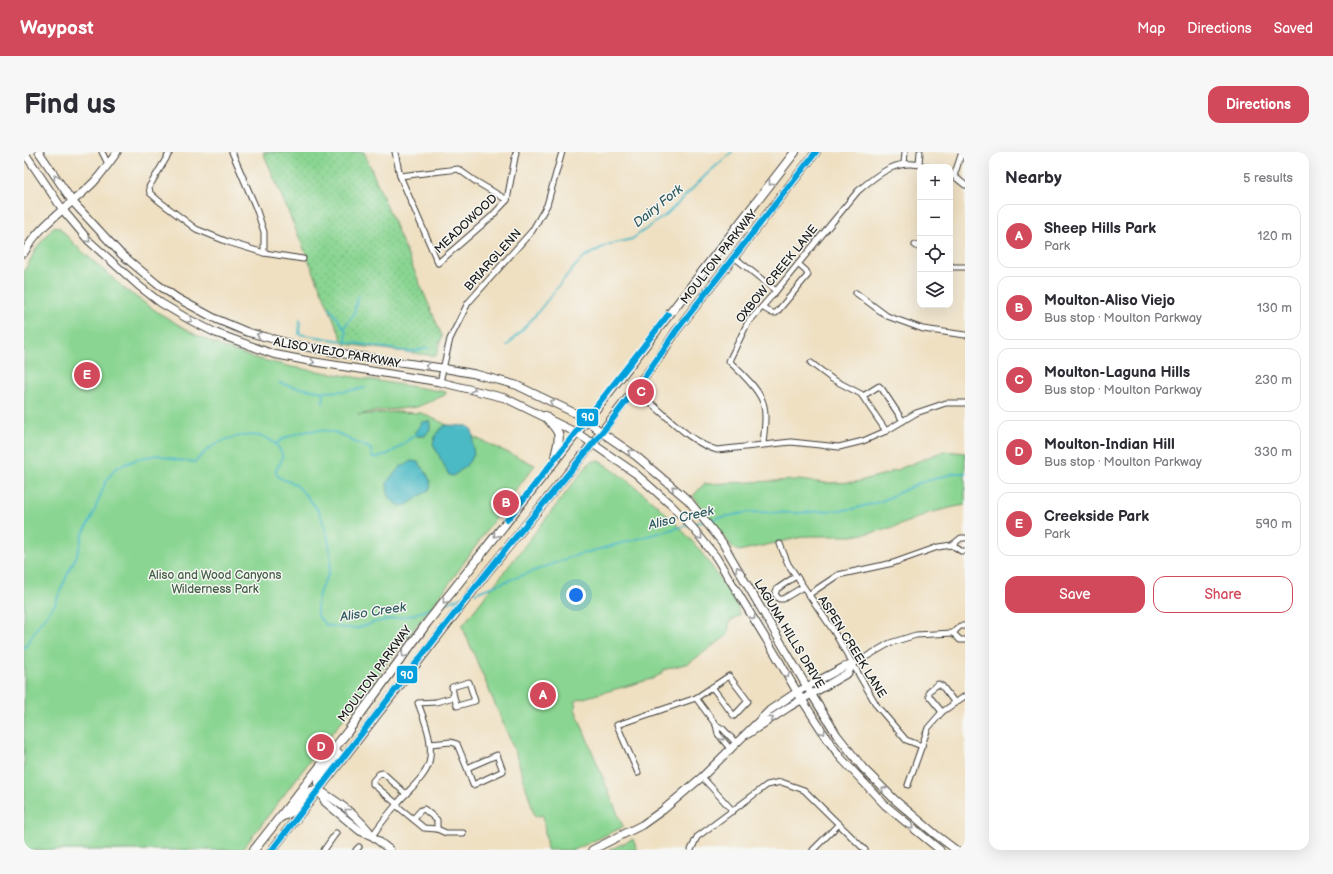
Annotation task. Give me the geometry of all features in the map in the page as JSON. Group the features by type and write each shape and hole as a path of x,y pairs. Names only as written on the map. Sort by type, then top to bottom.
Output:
{"main road":[{"name":"ALISO VIEJO PARKWAY","path":"24,152 63,210 89,241 114,265 139,286 168,307 216,333 246,345 280,355 440,382 505,398 545,416 592,443"},
{"name":"ALISO VIEJO PARKWAY","path":"39,152 72,202 120,253 156,284 177,298 216,319 247,332 296,345 350,355 442,368 475,374 516,385 587,420 602,432"},
{"path":"24,253 32,240 95,181 117,152"},
{"name":"MOULTON PARKWAY","path":"254,850 348,731 427,623 554,460 577,433 795,152"},
{"name":"MOULTON PARKWAY","path":"272,850 489,570 602,432 734,257 816,152"},
{"path":"545,416 555,428 559,436 559,442 554,460"},
{"name":"LAGUNA HILLS DRIVE","path":"602,432 636,456 690,502 722,542 837,735 863,768 895,800 956,850"},
{"name":"LAGUNA HILLS DRIVE","path":"592,443 635,473 671,505 693,528 710,548 777,657 801,700 830,743 856,775 885,805 940,850"},
{"path":"739,741 801,700 809,690 844,667 852,665"},
{"path":"592,850 642,825 673,802 702,777 731,750 764,715 797,692 809,690"},
{"path":"348,731 344,745 319,779 319,790 325,802 360,831 372,836 390,850"},
{"path":"280,818 295,809 306,794 311,791 319,790"}],"street":[{"path":"102,152 108,164"},
{"path":"170,152 149,187 150,193 159,202 196,229 228,242 264,253 303,259"},
{"path":"232,152 264,232 264,253"},
{"path":"395,152 400,176 458,168 475,181 507,200"},
{"name":"MEADOWOOD","path":"400,176 438,263 491,217 507,200 516,152"},
{"name":"BRIARGLENN","path":"440,382 442,368 450,339 468,304 532,230 547,205 562,152"},
{"path":"904,163 905,152"},
{"path":"920,152 920,164"},
{"path":"953,173 962,152"},
{"name":"OXBOW CREEK LANE","path":"763,444 765,420 762,399 745,377 729,361 747,324 858,191 873,178 891,167 904,163 920,164"},
{"path":"953,176 965,185"},
{"path":"734,257 776,291"},
{"path":"762,307 772,313 776,313 808,275 806,271 798,264"},
{"path":"953,266 965,267"},
{"path":"856,293 887,316 923,329 965,335"},
{"path":"812,363 832,379 861,394 886,431"},
{"path":"863,396 878,386 882,389 903,421"},
{"path":"652,404 698,443 708,448 717,450 791,442 839,447 886,431 916,412 946,403 965,403"},
{"path":"808,595 838,575 893,563 938,547 952,545 961,538 965,538"},
{"name":"ASPEN CREEK LANE","path":"780,544 788,564 833,630 877,706 906,740 922,746"},
{"path":"952,545 961,551 965,551"},
{"path":"796,576 777,589 775,594 779,599 783,599 803,587"},
{"path":"852,665 890,643 916,635 953,633 960,626 965,626"},
{"path":"953,633 960,640 965,640"},
{"path":"638,773 618,725 696,698 712,687 729,676 748,702 734,716 712,687"},
{"path":"469,682 475,701 457,706 454,697 452,688 469,682"},
{"path":"942,712 929,696 929,691 938,684 942,686 954,703"},
{"path":"908,785 928,728 942,712 965,696"},
{"path":"372,836 396,805 424,773 429,764 429,734 418,703 436,702 454,697"},
{"path":"696,698 716,725 739,741"},
{"path":"716,725 718,734 731,750"},
{"path":"430,744 450,742 456,744 473,785 503,771 496,755 467,768"},
{"path":"406,794 382,774 379,774 373,781 373,784 424,828 463,833"},
{"path":"702,777 733,811"},
{"path":"691,850 697,837 767,785 781,782 804,790 865,850"},
{"path":"413,820 421,810 424,809 437,820 437,829"},
{"path":"812,850 839,824"},
{"path":"326,849 336,833"}],"green space":[{"path":"263,152 364,152 442,336 436,356 344,344"},
{"name":"Aliso and Wood Canyons Wilderness Park","path":"54,226 60,228 75,245 126,290 159,313 194,334 225,348 251,357 292,367 446,392 445,395 417,407 371,412 358,415 395,412 421,413 535,465 511,496 446,588 322,745 242,850 24,850 24,272 37,247"},
{"path":"944,451 965,453 965,505 929,513 898,526 852,536 807,536 739,551 734,549 693,496 704,484 798,480 826,483 856,482 886,474"},
{"path":"598,460 613,470 655,504 693,542 727,589 739,609 737,610 740,615 729,622 728,635 689,663 663,670 661,674 652,679 576,701 575,709 623,827 574,850 547,850 543,815 535,817 516,754 462,626 590,462"},
{"path":"633,839 637,850 609,850"}],"water":[{"path":"429,421 430,429 425,436 415,435 415,432 422,422"},
{"path":"447,425 468,426 473,434 474,455 465,467 453,476 449,475 433,444 438,432"},
{"path":"411,461 418,462 429,478 431,485 430,489 407,505 400,506 389,497 387,482 400,467"}],"waterway":[{"name":"Dairy Fork","path":"507,346 534,317 568,274 584,257 607,245 632,239 667,214 708,173 732,152"},
{"path":"344,328 354,314 358,295"},
{"path":"330,308 346,331 346,342"},
{"path":"300,320 299,334 410,352 428,348"},
{"path":"279,383 324,392 323,403"},
{"path":"324,392 365,388"},
{"name":"Dairy Fork","path":"275,444 295,434 319,430 339,434 371,449 372,457 378,457 396,450 417,433"},
{"name":"Aliso Creek","path":"24,649 38,626 55,604 77,555 83,534 92,517 106,481 116,468 140,458 158,455 176,460 195,462 205,452 219,443 228,439 247,435 266,438 274,443 282,454 281,461 276,469 277,475 294,483 314,505 322,519 328,537 330,565 328,575 318,596 317,615 326,625 343,628 358,628 376,622 412,615 435,607"},
{"name":"Aliso Creek","path":"708,520 749,512 798,513 853,509 882,501 919,483 955,473 965,473"},
{"name":"Aliso Creek","path":"692,524 703,521"},
{"name":"Aliso Creek","path":"475,593 574,556 688,525"},
{"name":"Aliso Creek","path":"447,603 465,596"}],"transit line":[{"name":"90","path":"272,850 461,605 586,453 655,362 676,331 816,152"},
{"name":"90","path":"507,520 668,315"}],"place":[{"name":"Creekside Park","path":"87,375"},
{"name":"Moulton-Laguna Hills","path":"641,392"},
{"name":"Moulton-Aliso Viejo","path":"506,503"},
{"name":"Sheep Hills Park","path":"543,695"},
{"name":"Moulton-Indian Hill","path":"321,747"}]}
